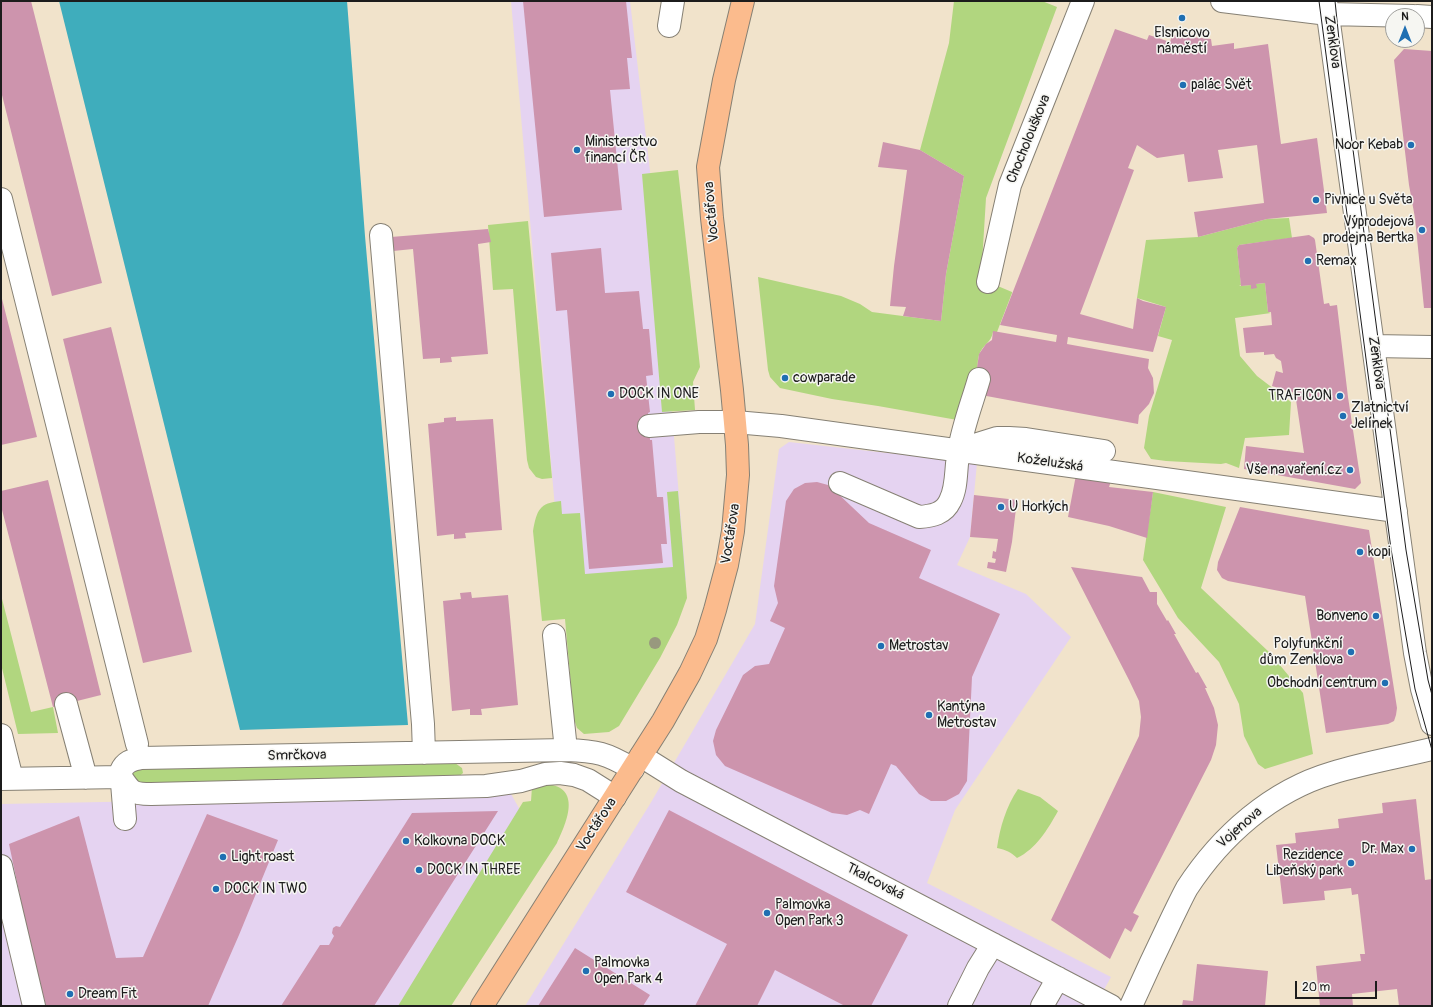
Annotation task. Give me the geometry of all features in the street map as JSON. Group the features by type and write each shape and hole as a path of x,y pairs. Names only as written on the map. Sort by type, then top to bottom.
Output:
{"main road":[{"name":"Voctářova","path":"482,1006 637,763 690,673 706,639 716,610 727,565 733,531 738,474 735,422 712,218 708,167 724,80 742,1"}],"street":[{"path":"669,26 673,1"},
{"name":"Chocholouškova","path":"988,282 1010,185 1083,1"},
{"path":"1222,1 1385,13"},
{"name":"Zenklova","path":"1327,8 1396,511 1424,652 1422,689 1432,724"},
{"path":"1,199 137,744"},
{"path":"381,235 424,753"},
{"path":"1373,346 1432,347"},
{"path":"840,483 919,517 930,516 941,512 950,502 955,487 959,450 979,379"},
{"name":"Koželužská","path":"649,426 699,422 735,422 781,426 1396,511"},
{"path":"959,450 997,438 1009,438 1026,439 1104,451"},
{"path":"554,635 566,750"},
{"path":"66,704 86,778"},
{"path":"1,735 6,779 121,777"},
{"name":"Vojenova","path":"1131,1006 1162,937 1187,889 1219,845 1247,819 1277,798 1302,784 1331,773 1432,749"},
{"name":"Smrčkova","path":"121,777 121,771 124,765 130,761 141,758 566,750 598,752 637,763"},
{"path":"484,751 486,786"},
{"name":"Tkalcovská","path":"637,763 681,781 1111,1006"},
{"path":"121,777 128,787 137,794 486,786 521,781 545,774 560,774 574,775 588,780 615,797"},
{"path":"121,777 125,819"},
{"path":"1,866 34,1006"},
{"path":"959,1006 978,968 993,944"},
{"path":"1042,1006 1058,978"}],"shaded area":[{"path":"511,1 630,1 656,222 686,580 562,589"},
{"path":"789,442 977,463 970,537 957,565 1026,594 1071,637 955,810 927,883 1111,977 1095,1006 525,1006 650,804 755,624 779,449"},
{"path":"511,794 533,833 415,1006 1,1006 1,804"}],"green space":[{"path":"954,1 1042,1 1057,7 986,198 981,279 1012,293 997,332 993,332 991,339 979,355 975,385 963,421 832,399 780,388 770,377 768,370 758,277 841,296 860,304 872,312 941,321 946,274 964,176 920,150 949,43"},
{"path":"678,170 700,367 693,382 695,410 662,412 642,174"},
{"path":"1289,218 1292,238 1239,245 1237,248 1241,285 1239,286 1251,285 1251,289 1256,284 1265,283 1268,312 1271,313 1235,318 1240,356 1257,376 1291,402 1289,435 1245,438 1239,468 1226,463 1221,464 1151,459 1144,448 1149,416 1172,340 1158,336 1166,307 1137,298 1146,240 1198,237 1267,219"},
{"path":"528,221 552,478 542,479 536,477 529,468 527,460 513,289 493,290 488,225"},
{"path":"678,491 687,598 677,625 660,658 619,726 609,732 584,734 577,728 574,719 565,619 542,621 533,531 536,518 540,509 544,506 561,501 562,514 580,513 585,574 673,567 667,492"},
{"path":"1153,492 1226,507 1201,588 1269,652 1303,693 1313,754 1265,769 1258,764 1244,736 1239,704 1219,662 1178,618 1143,560"},
{"path":"1,595 31,712 53,707 58,733 18,734 1,664"},
{"path":"455,763 462,768 463,773 456,779 145,785 131,779 130,773 143,768"},
{"path":"546,784 557,787 564,792 568,798 569,807 561,835 451,1006 398,1006 523,802 531,801 532,787"},
{"path":"1018,789 1040,797 1058,811 1036,844 1017,858 1013,854 997,848 1004,817"}],"water":[{"path":"59,1 347,1 365,236 408,725 240,730"}],"building":[{"path":"1,1 31,1 102,283 52,296 1,91"},
{"name":"Ministerstvo financí ČR","path":"523,1 626,1 632,58 627,58 630,89 610,90 622,210 544,217"},
{"path":"1115,29 1147,40 1149,35 1170,42 1172,35 1211,39 1212,46 1234,43 1234,49 1268,44 1281,144 1317,138 1327,213 1267,219 1198,237 1194,212 1264,203 1257,145 1218,150 1223,178 1188,182 1184,154 1157,158 1137,145 1128,168 1134,170 1080,314 1133,329 1137,298 1166,307 1153,352 1068,337 1067,344 1149,359 1148,368 1153,378 1154,393 1149,404 1139,415 1138,424 981,395 977,368 979,354 986,344 992,340 993,331 1056,342 1057,335 1000,325"},
{"path":"1404,49 1432,51 1432,308 1424,308 1415,218 1409,185 1394,60"},
{"path":"883,142 920,150 964,176 946,274 941,321 903,316 906,307 890,306 907,170 878,167"},
{"path":"488,229 491,242 478,244 488,354 451,357 452,362 440,363 440,358 423,359 413,249 393,251 391,237"},
{"path":"1309,235 1315,240 1324,304 1329,303 1330,306 1337,305 1348,397 1361,483 1355,489 1244,469 1246,446 1304,453 1295,393 1272,386 1276,371 1283,373 1281,361 1276,358 1274,354 1264,355 1264,352 1246,353 1243,328 1272,325 1271,312 1268,312 1265,283 1256,284 1257,288 1251,289 1251,285 1241,286 1237,248 1239,245"},
{"name":"DOCK IN ONE","path":"601,248 605,293 639,291 643,329 649,329 653,375 646,376 650,412 648,413 650,440 652,440 657,497 663,497 667,544 661,544 663,563 589,569 567,310 556,311 551,253"},
{"path":"1,295 37,437 1,445"},
{"path":"111,327 192,652 143,663 63,339"},
{"path":"456,417 456,421 493,419 502,530 465,533 466,538 454,539 454,534 437,536 428,424 444,422 444,418"},
{"path":"1076,475 1111,481 1109,487 1153,492 1147,538 1109,526 1068,517"},
{"path":"48,480 101,695 53,707 1,506 1,491"},
{"name":"Metrostav","path":"817,482 828,485 869,523 931,550 919,578 1000,614 972,677 967,781 959,794 946,801 931,801 919,794 896,766 891,764 869,814 860,810 847,815 832,813 725,766 716,755 713,741 716,730 743,675 755,666 769,664 785,628 770,621 778,603 774,586 786,501 794,489 805,483"},
{"path":"974,495 1017,500 1012,542 1006,572 987,568 988,562 995,563 996,559 992,558 993,551 996,552 998,539 970,537"},
{"name":"Polyfunkční dům Zenklova","path":"1240,507 1369,530 1397,708 1394,721 1388,724 1326,733 1305,596 1228,581 1222,578 1217,570 1218,562"},
{"path":"1071,567 1142,577 1150,592 1157,592 1157,604 1176,634 1174,634 1196,673 1198,672 1207,688 1205,688 1214,708 1218,725 1216,745 1211,760 1133,913 1139,916 1131,932 1125,928 1110,959 1051,920 1139,736 1141,717 1139,701"},
{"path":"471,592 472,598 508,595 518,705 481,709 482,715 470,715 470,709 452,711 443,601 461,599 460,593"},
{"path":"1416,799 1425,880 1432,879 1432,1006 1399,1006 1397,989 1352,994 1353,1006 1320,1006 1316,966 1361,961 1360,954 1365,954 1358,894 1352,895 1351,888 1324,891 1325,900 1283,904 1276,845 1296,843 1295,833 1339,828 1338,819 1383,813 1382,803"},
{"name":"Palmovka Open Park 3","path":"669,810 908,935 871,1006 845,1006 775,970 757,1006 695,1006 727,944 626,892"},
{"name":"DOCK IN THREE","path":"498,811 374,1006 281,1006 320,945 329,945 334,936 332,933 333,928 336,926 340,927 412,813"},
{"name":"DOCK IN TWO","path":"207,814 278,840 208,1006 46,1006 29,939 9,844 79,816 116,958 143,957"},
{"name":"Palmovka Open Park 4","path":"575,948 650,995 643,1006 538,1006"},
{"path":"1197,964 1268,971 1265,1006 1182,1006 1183,1000 1193,1001"}],"tram line":[{"path":"1319,1 1391,549 1415,689 1432,750"},
{"path":"1335,1 1341,59 1406,550 1428,680 1432,695"}],"place":[{"name":"Elsnicovo náměstí","path":"1182,18"},
{"name":"palác Svět","path":"1183,85"},
{"name":"Noor Kebab","path":"1411,145"},
{"name":"Ministerstvo financí ČR","path":"577,150"},
{"name":"Pivnice u Světa","path":"1316,200"},
{"name":"Výprodejová prodejna Bertka","path":"1422,230"},
{"name":"Remax","path":"1308,261"},
{"name":"cowparade","path":"785,378"},
{"name":"DOCK IN ONE","path":"611,394"},
{"name":"TRAFICON","path":"1340,396"},
{"name":"Zlatnictví Jelínek","path":"1343,416"},
{"name":"Vše na vaření.cz","path":"1350,470"},
{"name":"U Horkých","path":"1001,507"},
{"name":"kopi","path":"1360,552"},
{"name":"Bonveno","path":"1376,616"},
{"name":"Metrostav","path":"881,646"},
{"name":"Polyfunkční dům Zenklova","path":"1351,652"},
{"name":"Obchodní centrum","path":"1385,683"},
{"name":"Kantýna Metrostav","path":"929,715"},
{"name":"Kolkovna DOCK","path":"406,841"},
{"name":"Dr. Max","path":"1412,849"},
{"name":"Light roast","path":"223,857"},
{"name":"Rezidence Libeňský park","path":"1351,863"},
{"name":"DOCK IN THREE","path":"419,870"},
{"name":"DOCK IN TWO","path":"216,889"},
{"name":"Palmovka Open Park 3","path":"767,913"},
{"name":"Palmovka Open Park 4","path":"586,971"},
{"name":"Dream Fit","path":"70,994"}]}
